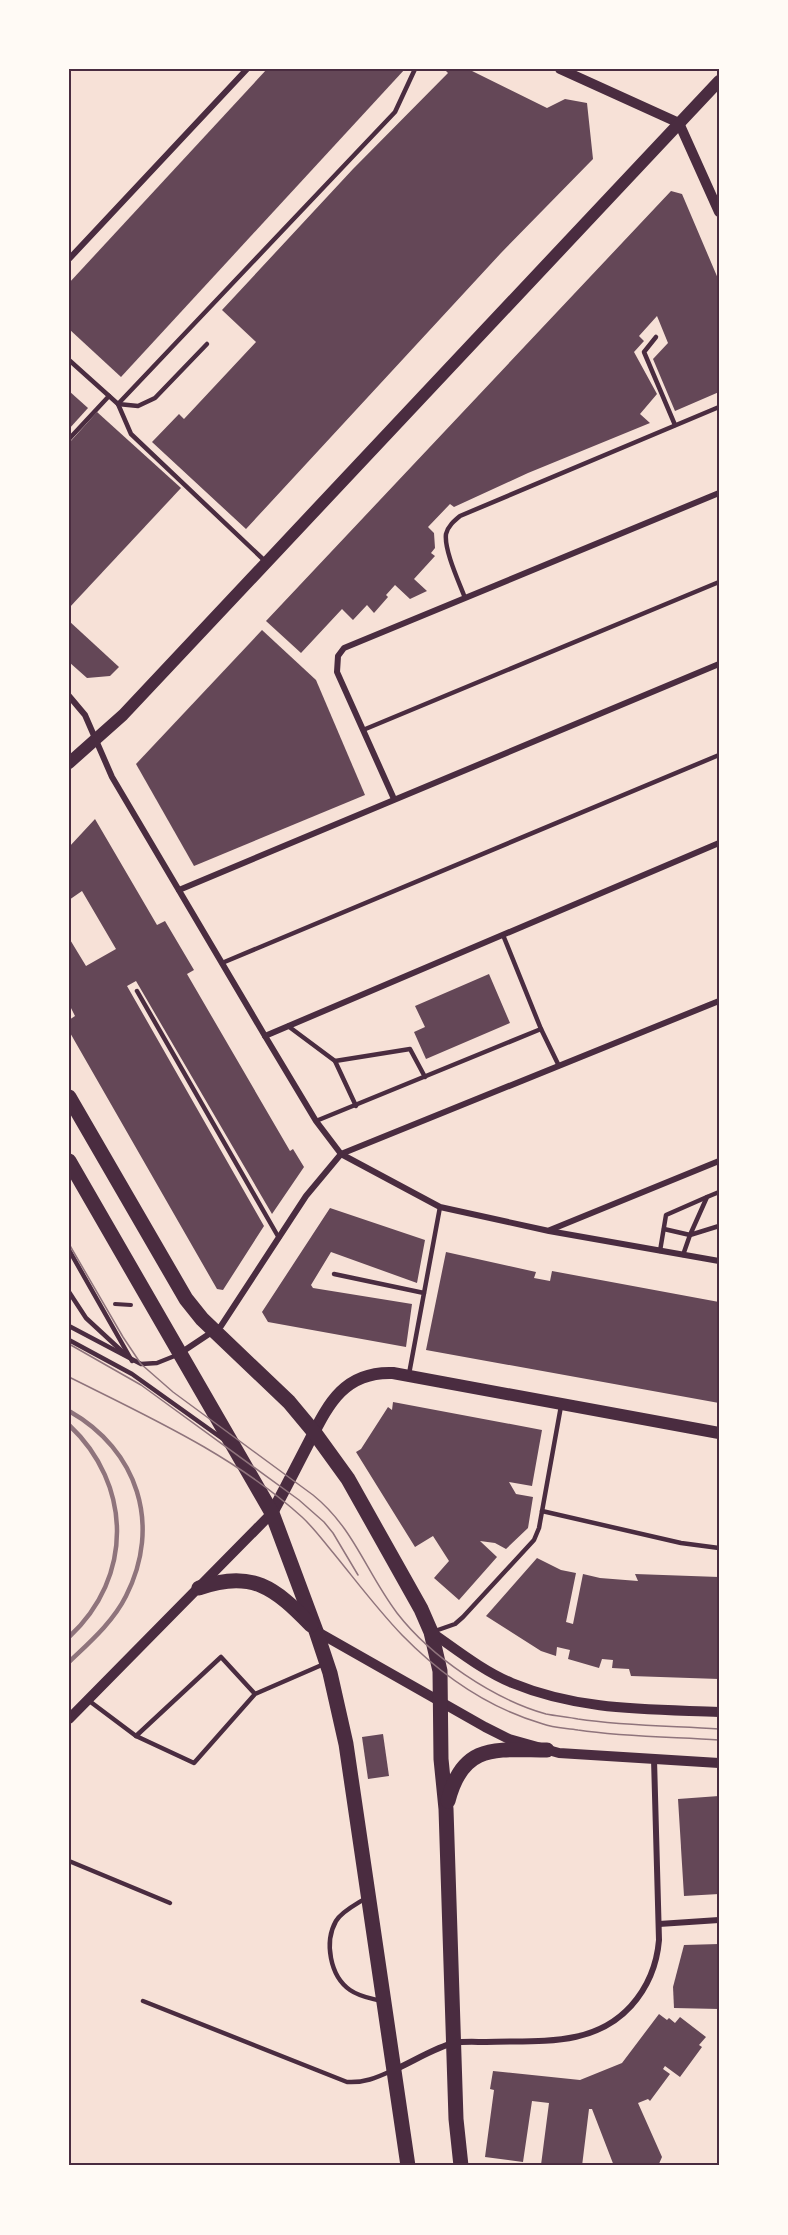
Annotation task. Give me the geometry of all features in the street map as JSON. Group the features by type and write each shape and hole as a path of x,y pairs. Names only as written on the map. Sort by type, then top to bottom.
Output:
{"main road":[{"path":"69,763 123,715 719,81"},
{"path":"69,1097 180,1290 194,1310 289,1402 348,1479 410,1586 431,1632 440,1671 441,1759 446,1809 456,2119 461,2166"},
{"path":"69,1161 272,1513 316,1631 346,1744 408,2166"},
{"path":"272,1513 327,1407 350,1383 370,1374 393,1373 719,1433"},
{"path":"199,1588 220,1581 255,1582 274,1592 292,1606 316,1631"},
{"path":"446,1809 457,1774 475,1757 496,1749 547,1750"}],"street":[{"path":"69,260 247,69"},
{"path":"560,69 679,123 719,212"},
{"path":"394,799 337,672 338,656 344,648 719,493"},
{"path":"179,890 719,664"},
{"path":"69,696 85,715 112,777 265,1036 316,1121 341,1154 440,1207 549,1231 719,1261"},
{"path":"265,1036 719,843"},
{"path":"180,1353 215,1332 236,1306 306,1196 341,1154 719,1001"},
{"path":"549,1231 719,1161"},
{"path":"69,1719 272,1513"},
{"path":"316,1631 509,1739 547,1750 591,1756 719,1763"},
{"path":"431,1632 478,1664 510,1682 565,1700 614,1708 719,1712"},
{"path":"394,2070 453,2043 582,2037 622,2016 645,1987 658,1956 654,1758"},
{"path":"659,1924 719,1920"}],"lane":[{"path":"118,404 395,112 415,69"},
{"path":"656,337 644,352 675,426"},
{"path":"118,404 138,406 155,398 207,344"},
{"path":"69,360 118,404 131,434 266,562"},
{"path":"69,439 109,396"},
{"path":"465,598 446,544 447,532 451,524 460,516 719,407"},
{"path":"363,729 719,582"},
{"path":"222,963 719,755"},
{"path":"503,935 541,1029 559,1066"},
{"path":"137,991 279,1238"},
{"path":"288,1026 335,1061 356,1106"},
{"path":"316,1121 541,1029"},
{"path":"335,1061 410,1049 425,1077"},
{"path":"660,1251 666,1215 719,1192"},
{"path":"683,1255 707,1197"},
{"path":"409,1376 440,1207"},
{"path":"664,1229 690,1235 719,1226"},
{"path":"69,1250 132,1361"},
{"path":"334,1274 424,1293"},
{"path":"69,1292 86,1318 132,1361"},
{"path":"69,1326 141,1364 157,1363 180,1353"},
{"path":"69,1341 132,1374 234,1448"},
{"path":"431,1632 447,1628 463,1617 534,1540 539,1528 562,1404"},
{"path":"542,1511 681,1543 719,1548"},
{"path":"136,1736 221,1657 255,1694"},
{"path":"88,1700 136,1736 194,1763 255,1694 326,1663"},
{"path":"69,1861 170,1903"},
{"path":"368,1896 336,1920 329,1949 334,1970 347,1988 359,1995 384,2001"},
{"path":"143,2001 347,2082 359,2083 371,2080 394,2070"}],"path":[{"path":"115,1304 132,1305"}],"building":[{"path":"267,69 405,69 121,377 69,329 69,283"},
{"path":"444,69 468,69 547,108 565,99 587,103 593,159 501,253 246,529 152,442 179,414 184,419 256,342 222,310 353,169 448,73"},
{"path":"671,191 682,194 719,281 719,392 675,411 653,359 668,343 657,316 639,336 644,341 634,352 657,394 640,414 650,423 528,473 454,507 450,504 428,527 434,533 435,548 431,553 435,556 414,579 427,591 410,599 395,585 374,613 367,605 353,620 342,609 301,653 266,621"},
{"path":"69,391 88,408 69,429"},
{"path":"97,412 181,488 69,608 69,443"},
{"path":"69,621 119,667 110,676 87,678 69,662"},
{"path":"262,630 316,680 365,795 194,866 136,764"},
{"path":"95,819 157,925 165,921 194,970 187,974 290,1151 293,1149 304,1167 272,1214 136,981 127,986 264,1226 223,1290 217,1289 69,1031 69,1020 75,1016 69,1004 69,938 86,966 116,949 82,891 69,900 69,847"},
{"path":"489,974 510,1023 426,1059 414,1032 425,1027 415,1006"},
{"path":"330,1208 425,1240 417,1283 331,1252 311,1285 313,1288 412,1304 406,1347 268,1322 262,1312"},
{"path":"446,1252 536,1272 534,1278 550,1281 552,1271 719,1302 719,1403 426,1350"},
{"path":"393,1402 542,1430 532,1486 509,1482 516,1494 533,1497 528,1528 506,1549 495,1543 480,1541 497,1557 459,1600 434,1578 449,1561 433,1536 415,1547 356,1452 361,1449 388,1407 392,1410"},
{"path":"537,1558 561,1570 576,1573 566,1622 573,1624 583,1574 600,1578 638,1581 635,1574 719,1577 719,1679 631,1676 629,1669 612,1668 613,1660 602,1659 599,1668 568,1659 570,1650 557,1647 556,1656 541,1651 486,1616"},
{"path":"383,1734 389,1776 368,1779 362,1737"},
{"path":"719,1796 719,1894 684,1896 678,1799"},
{"path":"719,1944 719,2009 674,2008 673,1987 684,1945"},
{"path":"659,2014 675,2023 680,2017 706,2037 699,2045 702,2047 680,2077 665,2066 663,2069 670,2074 650,2101 648,2099 638,2103 662,2157 658,2166 614,2166 592,2109 589,2109 582,2166 541,2165 549,2103 532,2101 523,2162 485,2157 494,2090 490,2089 493,2071 580,2080 622,2063"}],"tram line":[{"path":"69,1244 141,1364 173,1392 313,1495 327,1508 349,1536 397,1613 427,1645 445,1660 505,1698 546,1714 613,1723 719,1729"},
{"path":"69,1344 141,1385 299,1500 333,1533 358,1575"},
{"path":"69,1377 220,1456 276,1495 311,1526 376,1606 417,1650 450,1677 485,1700 523,1717 556,1727 613,1734 719,1740"}],"railway":[{"path":"69,1411 93,1427 112,1446 127,1468 137,1492 142,1517 142,1543 137,1569 126,1596 115,1614 69,1662"},
{"path":"69,1425 90,1449 105,1475 114,1502 117,1531 114,1559 105,1587 90,1613 69,1637"}]}
